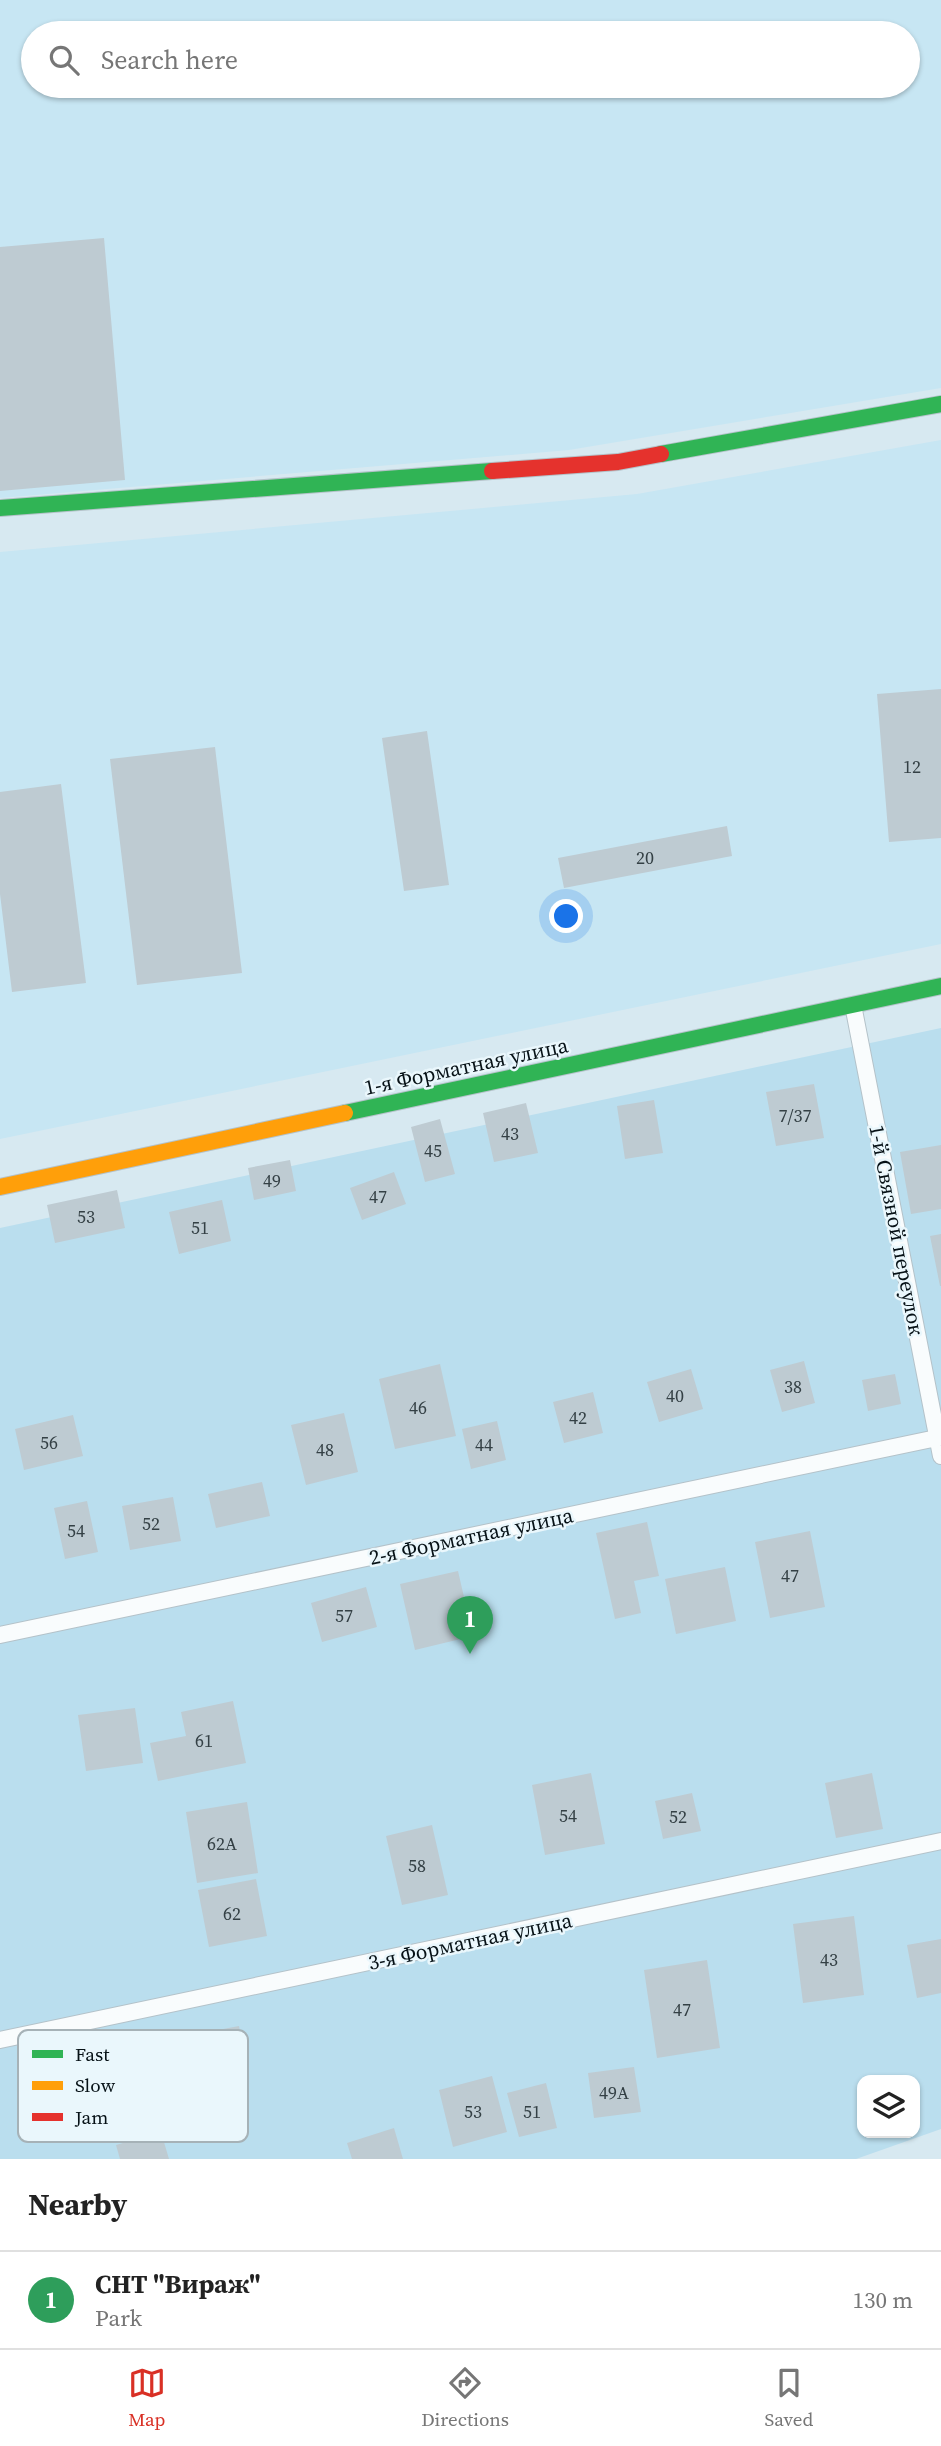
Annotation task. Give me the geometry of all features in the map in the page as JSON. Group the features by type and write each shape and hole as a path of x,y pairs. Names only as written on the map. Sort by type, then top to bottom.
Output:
{"street":[{"path":"0,508 618,462 941,404"},
{"name":"1-я Форматная улица","path":"0,1187 941,986"}],"lane":[{"name":"1-й Связной переулок","path":"853,1005 941,1456"},
{"name":"2-я Форматная улица","path":"0,1635 939,1437"},
{"name":"3-я Форматная улица","path":"47,2030 941,1841"},
{"name":"3-я Форматная улица","path":"0,2040 18,2036"}],"shaded area":[{"path":"0,0 941,0 941,388 569,450 0,498"},
{"path":"941,440 941,944 0,1139 0,552 637,494"},
{"path":"941,1028 941,2129 920,2136 920,2075 857,2075 857,2138 916,2138 856,2159 0,2159 0,1228"}],"building":[{"path":"104,238 125,480 0,491 0,247"},
{"path":"941,689 941,838 889,842 877,694"},
{"path":"427,731 449,885 404,891 382,738"},
{"path":"215,747 242,973 137,985 110,759"},
{"path":"61,784 86,983 12,992 0,894 0,792"},
{"path":"727,826 732,856 564,888 558,858"},
{"path":"814,1084 824,1138 776,1146 766,1092"},
{"path":"654,1100 663,1153 625,1159 617,1106"},
{"path":"526,1103 538,1153 494,1162 483,1113"},
{"path":"440,1119 455,1174 425,1182 411,1127"},
{"path":"941,1145 941,1209 911,1214 900,1152"},
{"path":"290,1160 296,1191 254,1200 248,1168"},
{"path":"394,1172 406,1204 362,1220 350,1188"},
{"path":"117,1190 125,1228 55,1243 47,1205"},
{"path":"222,1200 231,1241 179,1254 169,1212"},
{"path":"941,1234 941,1286 940,1286 930,1236"},
{"path":"804,1361 815,1403 782,1412 770,1370"},
{"path":"440,1364 456,1436 395,1449 379,1379"},
{"path":"691,1369 703,1409 659,1422 647,1382"},
{"path":"895,1374 901,1404 868,1411 862,1380"},
{"path":"593,1392 603,1433 564,1443 553,1402"},
{"path":"344,1413 358,1472 306,1485 291,1425"},
{"path":"73,1415 83,1456 24,1470 15,1429"},
{"path":"497,1421 506,1460 471,1469 462,1429"},
{"path":"262,1482 270,1516 216,1528 208,1494"},
{"path":"173,1497 181,1541 130,1550 122,1506"},
{"path":"87,1501 98,1552 65,1559 54,1508"},
{"path":"647,1522 659,1576 634,1581 641,1613 615,1619 596,1533"},
{"path":"810,1531 825,1607 770,1618 755,1542"},
{"path":"725,1567 736,1621 676,1634 665,1579"},
{"path":"458,1571 473,1636 415,1650 400,1584"},
{"path":"366,1587 377,1627 322,1642 311,1603"},
{"path":"233,1701 246,1763 158,1781 150,1743 186,1736 181,1712"},
{"path":"135,1708 143,1763 86,1771 78,1715"},
{"path":"591,1773 605,1844 545,1855 532,1785"},
{"path":"872,1773 883,1829 836,1838 825,1783"},
{"path":"692,1793 701,1831 663,1839 655,1801"},
{"path":"247,1802 258,1873 197,1883 186,1812"},
{"path":"432,1825 448,1895 402,1905 386,1836"},
{"path":"256,1879 267,1936 209,1947 198,1890"},
{"path":"854,1916 864,1995 803,2003 793,1924"},
{"path":"941,1939 941,1993 917,1998 907,1945"},
{"path":"707,1960 720,2048 657,2058 644,1970"},
{"path":"239,2026 240,2030 218,2030"},
{"path":"634,2067 641,2112 594,2118 588,2073"},
{"path":"492,2076 507,2132 453,2147 439,2090"},
{"path":"546,2083 557,2128 519,2137 507,2093"},
{"path":"394,2128 403,2159 352,2159 347,2143"},
{"path":"126,2142 164,2142 169,2159 120,2159 116,2145"}],"traffic: fast":[{"path":"661,454 941,404"},
{"path":"0,508 492,471"},
{"path":"345,1113 941,986"}],"traffic: slow":[{"path":"0,1187 345,1113"}],"traffic: jam":[{"path":"492,471 618,462 661,454"}],"place":[{"name":"СНТ \"Вираж\"","path":"470,1654"}]}
